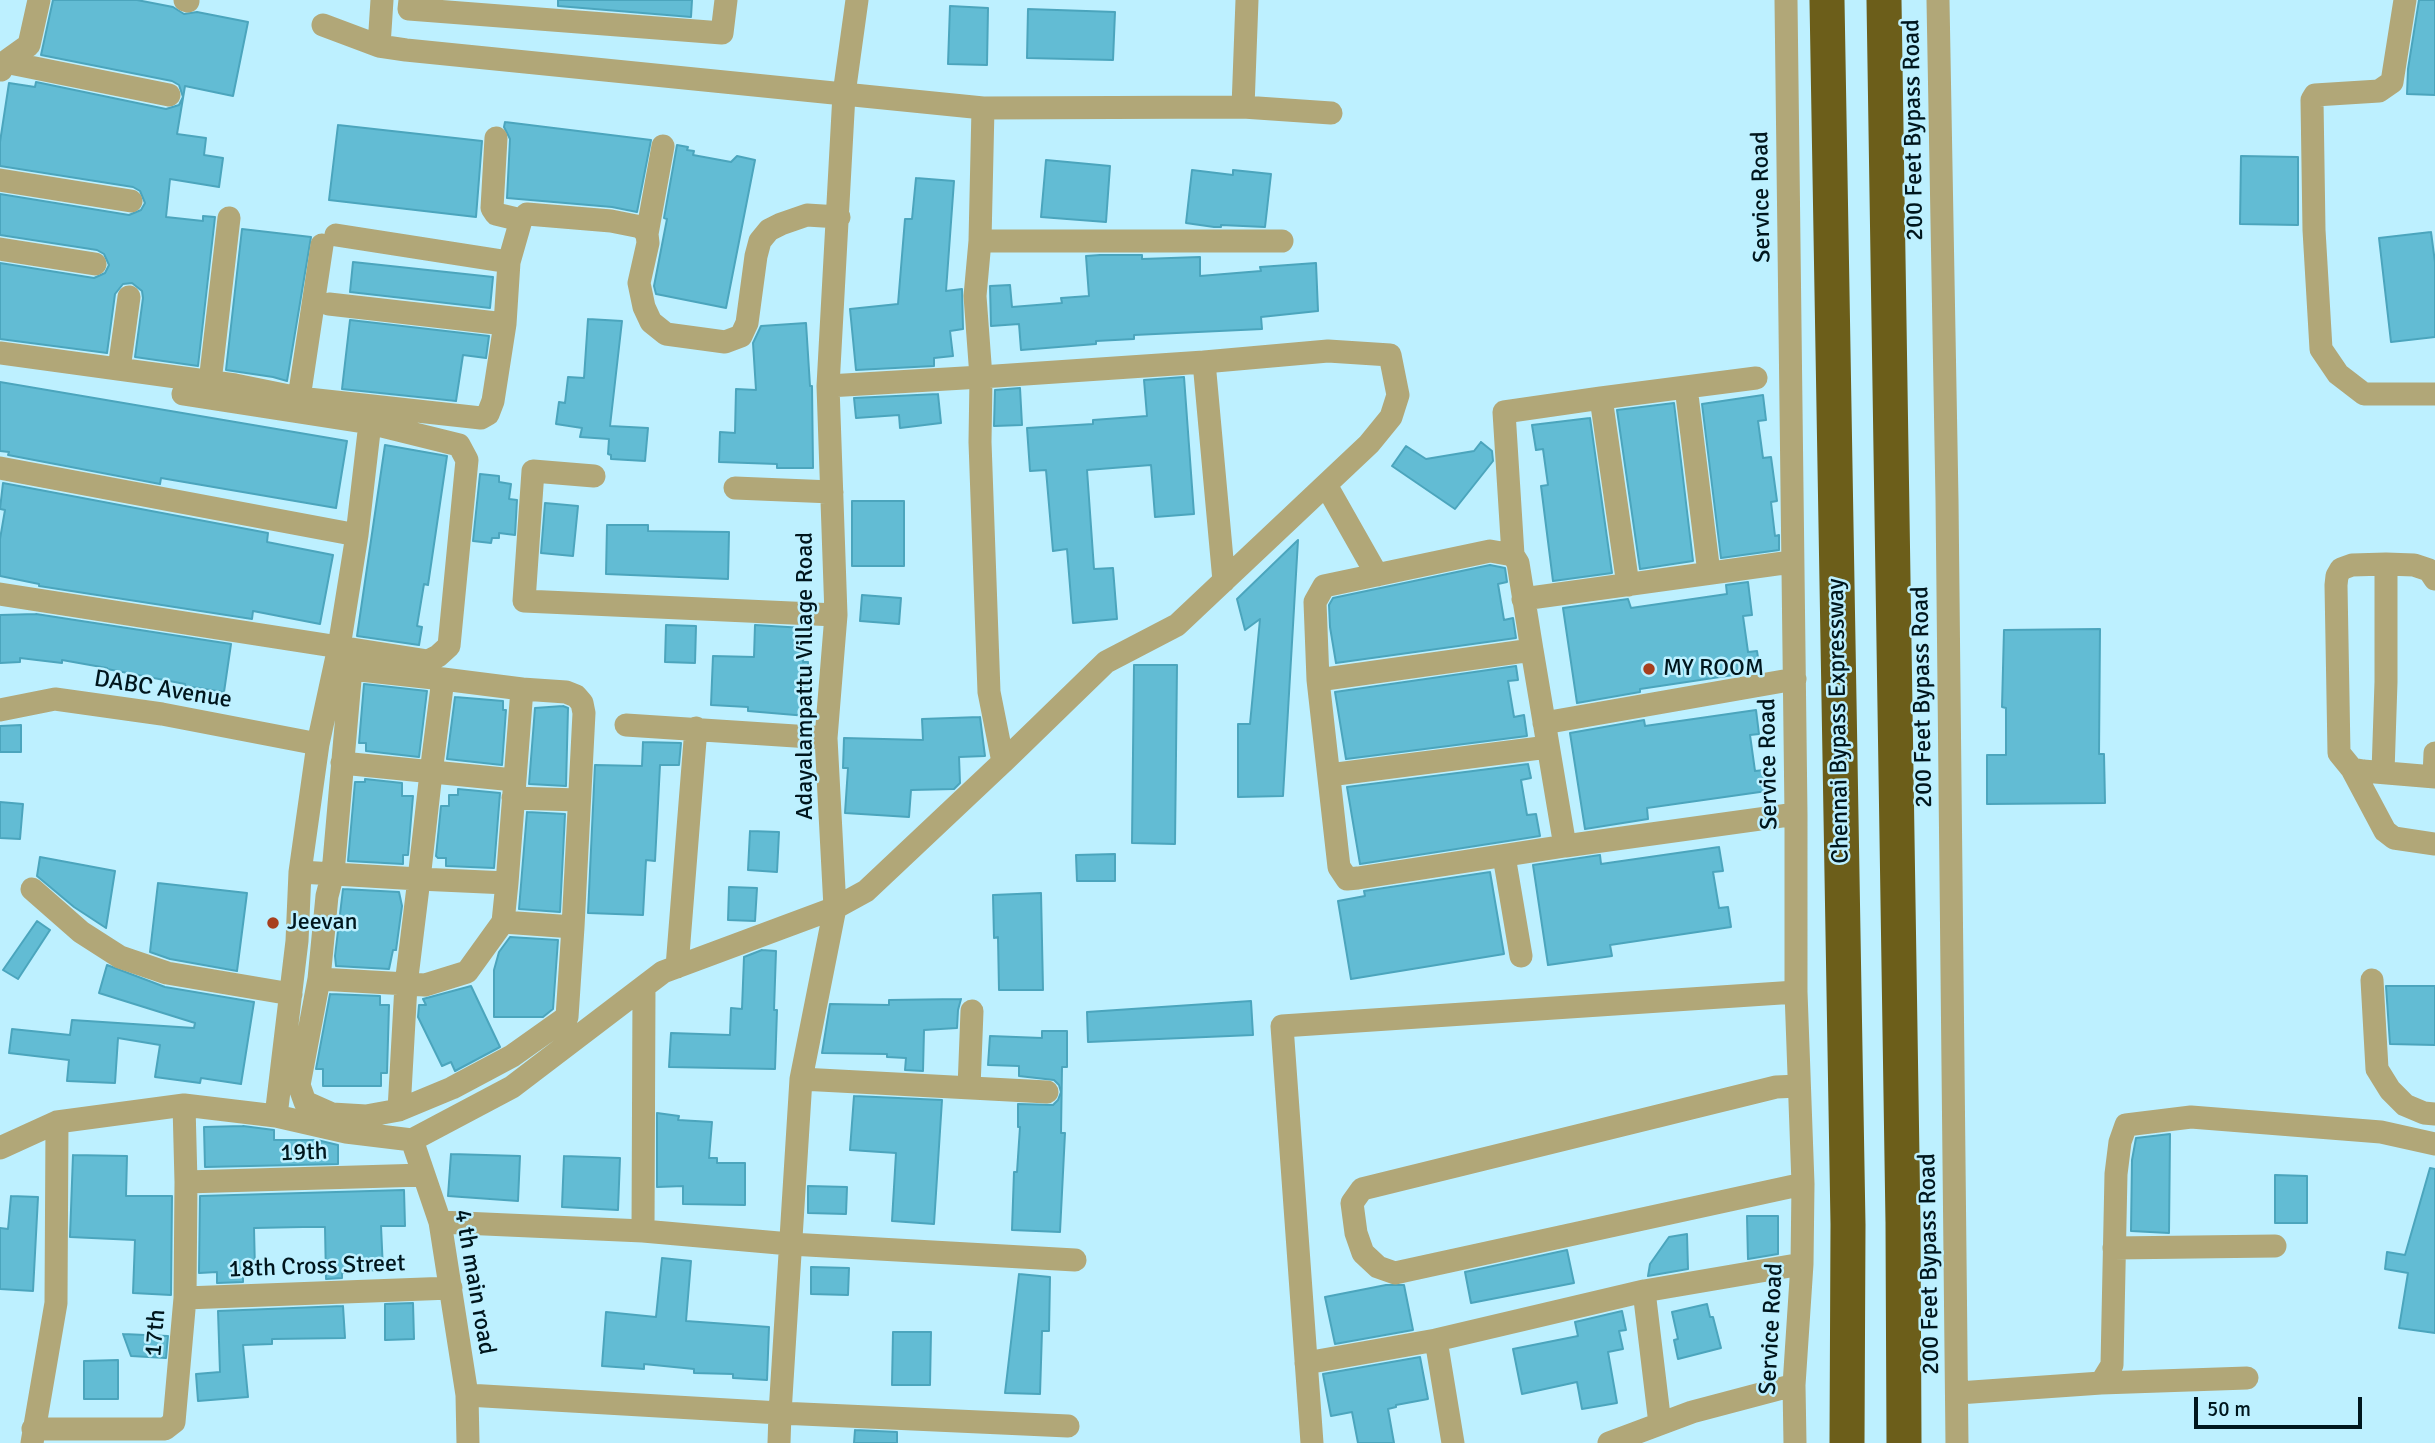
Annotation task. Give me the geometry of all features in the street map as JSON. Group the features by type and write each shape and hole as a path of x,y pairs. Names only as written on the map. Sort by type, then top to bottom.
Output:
{"highway":[{"name":"Chennai Bypass Expressway","path":"1827,0 1847,1196 1847,1443"},
{"path":"1884,0 1903,1208 1903,1443"}],"street":[{"path":"3,67 29,45 39,0"},
{"path":"379,46 382,0"},
{"path":"410,0 409,9 532,10 722,33 726,0"},
{"name":"Adayalampattu Village Road","path":"779,1443 801,1079 835,908 826,738 836,615 828,386 844,94 858,0"},
{"path":"1243,107 1247,0"},
{"name":"Service Road","path":"1786,0 1796,814 1796,992 1788,1086 1793,1186 1802,1264 1794,1385 1795,1443"},
{"name":"200 Feet Bypass Road","path":"1938,0 1947,499 1957,1443"},
{"path":"2405,0 2392,82 2379,91 2315,95 2312,100 2314,230 2321,349 2338,374 2364,394 2435,394"},
{"path":"323,25 379,46 983,108 1243,107 1331,113"},
{"path":"3,67 169,94"},
{"path":"983,108 980,242 975,296 981,377 980,442 989,692 1003,762"},
{"path":"496,138 492,208 496,214 521,220"},
{"path":"663,146 639,283 644,307 651,322 666,334 725,342 741,335 747,323 760,241 769,230 781,223 807,215 839,217"},
{"path":"0,180 131,201"},
{"path":"0,353 210,382 299,398 481,418 488,414 493,401 505,324 509,262 521,220 527,214 611,221 641,227 647,234"},
{"path":"210,382 229,218"},
{"path":"299,398 329,240 509,262"},
{"path":"980,242 1282,240"},
{"path":"0,249 95,264"},
{"path":"119,369 129,297"},
{"path":"329,304 505,324"},
{"path":"0,1148 57,1122 184,1105 276,1116 346,1132 412,1140 512,1087 663,972 835,908 866,891 1106,662 1177,625 1369,444 1391,417 1398,395 1390,355 1328,351 1204,362 828,386"},
{"path":"1204,362 1224,581"},
{"path":"0,365 370,423 459,445 467,460 449,646 428,661 0,594"},
{"path":"1565,846 1518,563 1513,555 1504,412 1756,378"},
{"path":"1686,387 1709,573"},
{"path":"1601,398 1628,585"},
{"path":"276,1116 297,941 300,872 318,744 339,647 370,423"},
{"path":"0,468 356,535"},
{"path":"594,476 533,471 524,601 836,615"},
{"path":"1326,485 1377,575"},
{"path":"735,488 832,492"},
{"path":"1513,555 1490,551 1324,586 1319,594 1315,602 1318,680 1339,867 1347,879 1796,814"},
{"path":"1523,599 1784,563"},
{"path":"2383,772 2386,564"},
{"path":"2435,579 2429,570 2414,565 2352,565 2341,569 2337,576 2336,662 2339,752 2352,769 2385,831 2394,838 2435,844"},
{"path":"1318,680 1532,650"},
{"path":"351,669 522,689 566,692 576,696 582,703 584,713 567,1017 512,1056 452,1088 399,1110 366,1116 332,1114 305,1102 299,1085 319,979 327,895 333,873 351,669"},
{"path":"399,1110 407,985 443,679"},
{"path":"1544,723 1795,679"},
{"path":"319,979 425,985 467,972 503,922 522,689"},
{"name":"DABC Avenue","path":"0,710 55,699 162,714 318,744"},
{"path":"626,725 826,738"},
{"path":"677,967 696,728"},
{"path":"1329,775 1548,747"},
{"path":"2352,769 2435,777 2435,752"},
{"path":"342,763 431,773 578,800"},
{"path":"1504,856 1521,956"},
{"path":"300,872 507,883"},
{"path":"32,889 81,932 120,957 167,973 291,994"},
{"path":"503,922 573,927"},
{"path":"2101,1383 2112,1365 2116,1174 2120,1142 2126,1125 2191,1117 2381,1132 2428,1142 2429,1113 2405,1105 2390,1090 2377,1069 2372,980"},
{"path":"643,1231 644,986"},
{"path":"1312,1443 1282,1026 1796,992"},
{"path":"969,1088 972,1012"},
{"path":"801,1079 1047,1092"},
{"path":"1788,1086 1362,1189 1352,1203 1356,1233 1363,1253 1377,1267 1395,1273 1793,1186"},
{"name":"17th","path":"33,1436 166,1429 174,1422 185,1298 184,1105"},
{"path":"33,1436 56,1303 57,1122"},
{"name":"4 th main road","path":"412,1140 440,1222 467,1395 468,1443"},
{"name":"19th","path":"186,1182 424,1175"},
{"path":"440,1222 643,1231 790,1244 1074,1260"},
{"path":"2114,1248 2275,1246"},
{"path":"1306,1363 1436,1340 1644,1291 1802,1264"},
{"name":"18th Cross Street","path":"185,1298 451,1288"},
{"path":"1644,1291 1660,1424"},
{"path":"1436,1340 1453,1443"},
{"path":"1958,1393 2101,1383 2247,1378"},
{"path":"1612,1443 1692,1412 1794,1385"},
{"path":"467,1395 1068,1426"}],"building":[{"path":"53,0 137,0 173,7 184,14 197,12 248,22 233,96 185,86 177,134 206,138 204,155 223,158 219,187 170,179 166,217 203,221 203,216 215,217 198,366 135,357 143,298 142,291 132,283 123,284 115,294 107,353 0,339 0,263 94,278 105,273 109,265 104,254 97,250 0,235 0,194 129,215 141,210 145,203 140,191 133,187 0,166 0,142 9,83 35,87 36,82 166,109 179,105 183,97 179,85 172,81 41,55"},
{"path":"558,0 692,0 691,17 558,6"},
{"path":"2419,0 2435,0 2435,95 2407,94 2408,69"},
{"path":"950,6 988,8 987,65 948,64"},
{"path":"1028,9 1115,12 1113,60 1027,58"},
{"path":"505,122 651,140 637,212 612,207 507,198 510,139 504,127"},
{"path":"338,125 482,141 476,217 329,200"},
{"path":"677,145 688,147 687,150 694,151 693,155 731,162 737,156 755,160 726,308 656,294 654,286"},
{"path":"2241,156 2298,157 2298,225 2240,224"},
{"path":"1046,160 1110,166 1106,222 1041,217"},
{"path":"1192,170 1233,175 1233,170 1271,174 1265,227 1214,227 1186,223"},
{"path":"916,178 954,181 946,291 962,289 963,329 950,331 953,356 934,358 934,366 856,370 850,309 898,304 905,219 912,219"},
{"path":"242,229 311,237 287,381 226,370"},
{"path":"2431,232 2435,262 2435,337 2391,342 2379,238"},
{"path":"1142,255 1142,259 1200,257 1200,276 1261,271 1260,267 1316,263 1318,311 1261,317 1262,329 1134,335 1134,339 1021,350 1019,324 991,326 990,286 1010,285 1012,307 1062,303 1061,298 1089,296 1086,256"},
{"path":"353,262 493,277 490,308 350,292"},
{"path":"588,319 622,321 610,426 648,428 645,461 611,459 608,454 609,439 580,437 582,428 556,424 559,402 565,403 568,377 584,378"},
{"path":"350,320 489,336 486,358 463,355 456,401 342,389"},
{"path":"806,323 812,386 813,468 777,468 777,464 719,462 720,432 735,433 736,389 756,390 753,343 761,326"},
{"path":"1184,377 1194,514 1155,517 1151,465 1087,470 1094,569 1113,568 1117,619 1073,623 1067,549 1053,551 1046,470 1030,471 1027,428 1093,424 1093,420 1147,416 1144,380"},
{"path":"0,382 347,441 336,508 161,478 160,484 8,455 9,452 0,451"},
{"path":"1020,388 1022,425 994,426 995,390"},
{"path":"938,394 941,423 900,428 899,415 856,418 854,398"},
{"path":"1763,395 1766,420 1758,421 1763,458 1771,457 1777,501 1771,502 1775,536 1779,535 1779,550 1721,558 1702,404"},
{"path":"1674,403 1693,561 1640,569 1617,410"},
{"path":"1590,418 1612,573 1553,581 1541,486 1548,485 1543,449 1536,450 1532,425"},
{"path":"1481,442 1492,451 1493,461 1455,509 1392,466 1406,446 1426,459 1474,451"},
{"path":"385,445 447,456 428,585 424,584 417,626 422,627 419,645 357,636"},
{"path":"480,474 499,476 499,482 511,484 509,499 517,500 515,535 499,533 499,538 492,538 491,543 473,541"},
{"path":"3,483 268,533 267,542 333,555 320,624 253,611 252,619 39,586 0,576 0,539 5,510 0,509"},
{"path":"852,501 904,501 904,566 852,566"},
{"path":"545,503 578,506 573,556 541,553"},
{"path":"607,525 648,525 648,531 729,532 728,579 606,574"},
{"path":"1298,540 1283,796 1238,797 1238,724 1250,724 1260,619 1245,630 1237,599"},
{"path":"1490,565 1505,568 1507,582 1498,584 1504,620 1513,618 1516,638 1336,663 1330,627 1329,605 1333,598"},
{"path":"1748,582 1752,615 1743,616 1748,652 1757,651 1760,671 1640,689 1640,692 1577,703 1563,608 1628,599 1631,608 1727,594 1726,585"},
{"path":"862,595 901,598 899,624 860,621"},
{"path":"36,614 231,644 224,692 62,660 62,663 20,658 20,662 0,663 0,615"},
{"path":"666,625 696,626 695,663 665,662"},
{"path":"755,625 804,628 803,662 808,662 807,716 748,711 748,707 711,705 713,656 754,657"},
{"path":"2100,629 2099,754 2104,754 2105,803 1987,804 1987,755 2006,755 2006,708 2002,707 2004,630"},
{"path":"1134,665 1177,665 1175,844 1132,843"},
{"path":"1516,666 1518,680 1508,681 1514,717 1524,715 1527,736 1346,759 1335,692"},
{"path":"364,684 427,691 419,757 366,751 366,743 359,743"},
{"path":"455,697 503,701 503,710 506,710 502,765 447,759"},
{"path":"535,708 568,708 566,786 529,784"},
{"path":"1756,710 1759,734 1750,735 1755,771 1764,770 1767,791 1647,808 1648,819 1585,829 1570,733 1644,720 1645,726"},
{"path":"980,717 985,756 959,757 960,783 954,789 911,790 909,817 845,813 848,768 843,768 844,738 923,740 922,719"},
{"path":"21,725 21,752 0,752 0,726"},
{"path":"643,742 681,743 679,765 660,765 655,861 646,860 643,915 588,913 595,765 642,766"},
{"path":"1528,764 1531,778 1521,780 1527,815 1536,814 1540,836 1360,864 1347,787"},
{"path":"365,779 402,783 402,796 413,796 408,855 403,855 403,864 348,861 355,782 365,782"},
{"path":"458,789 500,793 494,868 446,866 446,858 436,856 441,806 449,806 449,795 458,795"},
{"path":"0,802 23,804 20,839 0,838"},
{"path":"527,812 565,814 560,912 519,909"},
{"path":"750,831 779,832 777,872 748,870"},
{"path":"1719,847 1723,871 1713,872 1719,908 1728,907 1731,927 1610,945 1612,956 1548,965 1533,865 1600,855 1601,864"},
{"path":"1115,854 1115,881 1077,881 1076,855"},
{"path":"40,857 115,871 106,928 74,907 37,876"},
{"path":"1490,872 1504,954 1351,979 1338,901 1365,896 1364,891"},
{"path":"158,883 247,893 237,971 170,959 150,952"},
{"path":"729,887 757,888 755,921 728,920"},
{"path":"343,889 399,892 402,906 396,950 393,950 389,969 336,966"},
{"path":"1041,893 1043,990 999,990 998,937 994,938 993,895"},
{"path":"37,921 50,930 18,979 3,970"},
{"path":"510,937 558,940 553,1009 543,1017 494,1017 494,970 499,952"},
{"path":"762,950 776,951 775,1069 669,1067 671,1033 730,1035 731,1008 742,1009 744,957"},
{"path":"107,965 165,987 254,1002 241,1084 201,1078 200,1083 155,1077 160,1045 118,1038 115,1083 67,1081 69,1060 9,1053 12,1029 70,1035 72,1020 194,1028 195,1023 99,993"},
{"path":"471,986 500,1047 455,1071 451,1062 442,1066 418,1017 419,1005 426,1005 423,999"},
{"path":"2386,986 2435,986 2435,1045 2390,1044"},
{"path":"330,994 380,996 380,1005 389,1005 387,1073 381,1073 381,1086 323,1086 323,1069 316,1069"},
{"path":"961,999 957,1028 924,1030 923,1071 905,1070 906,1058 887,1057 887,1054 822,1053 830,1004 889,1005 889,1000"},
{"path":"1251,1001 1253,1035 1088,1042 1087,1012"},
{"path":"1042,1031 1067,1031 1067,1067 1062,1067 1061,1133 1065,1133 1060,1232 1012,1230 1014,1172 1017,1172 1020,1127 1018,1104 1053,1105 1061,1092 1059,1085 1054,1080 1019,1076 1019,1066 988,1065 990,1036 1042,1038"},
{"path":"854,1096 942,1100 934,1224 892,1221 896,1153 850,1150"},
{"path":"657,1113 679,1116 678,1120 712,1122 709,1158 717,1158 717,1163 745,1163 745,1205 683,1204 683,1186 657,1187"},
{"path":"243,1126 274,1130 274,1140 317,1140 338,1145 338,1164 205,1167 204,1127"},
{"path":"2170,1134 2169,1233 2131,1231 2132,1160 2136,1138"},
{"path":"451,1154 520,1156 518,1201 448,1196"},
{"path":"73,1155 127,1156 126,1196 172,1196 171,1295 133,1293 135,1240 70,1237"},
{"path":"564,1156 620,1158 618,1210 562,1207"},
{"path":"2430,1168 2435,1169 2435,1333 2399,1328 2408,1273 2385,1269 2387,1252 2405,1255"},
{"path":"2275,1175 2307,1176 2307,1223 2275,1223"},
{"path":"808,1186 847,1187 846,1214 808,1213"},
{"path":"404,1190 405,1226 381,1226 383,1270 350,1271 342,1273 342,1278 326,1279 325,1227 303,1227 254,1228 255,1271 243,1272 243,1282 217,1283 217,1272 199,1273 200,1196"},
{"path":"11,1196 38,1197 33,1291 0,1289 0,1228 8,1229"},
{"path":"1747,1216 1778,1216 1778,1254 1748,1259"},
{"path":"1687,1234 1688,1269 1648,1276 1650,1264 1669,1237"},
{"path":"1567,1250 1574,1283 1471,1303 1465,1272"},
{"path":"662,1258 691,1261 686,1321 769,1327 767,1380 733,1378 733,1374 694,1373 694,1369 644,1364 644,1369 602,1366 606,1312 656,1317"},
{"path":"811,1267 849,1268 848,1295 811,1294"},
{"path":"1019,1274 1050,1277 1049,1331 1042,1331 1040,1394 1005,1393"},
{"path":"1386,1285 1404,1285 1413,1330 1335,1344 1325,1297"},
{"path":"413,1303 414,1339 385,1340 385,1304"},
{"path":"1707,1304 1721,1348 1678,1359 1674,1340 1678,1339 1672,1312"},
{"path":"343,1306 345,1338 272,1339 272,1344 243,1345 248,1397 198,1401 196,1374 220,1372 218,1311"},
{"path":"1622,1311 1626,1330 1619,1331 1623,1349 1608,1352 1617,1403 1582,1409 1577,1382 1522,1394 1513,1349 1578,1336 1575,1322"},
{"path":"893,1332 931,1332 930,1385 892,1385"},
{"path":"123,1334 168,1336 166,1358 131,1356"},
{"path":"1420,1357 1428,1399 1388,1409 1394,1443 1358,1443 1352,1412 1331,1416 1323,1374"},
{"path":"118,1360 118,1399 84,1399 84,1361"},
{"path":"855,1430 897,1432 897,1443 854,1443"}],"place":[{"name":"MY ROOM","path":"1649,669"},
{"name":"Jeevan","path":"273,923"}]}
